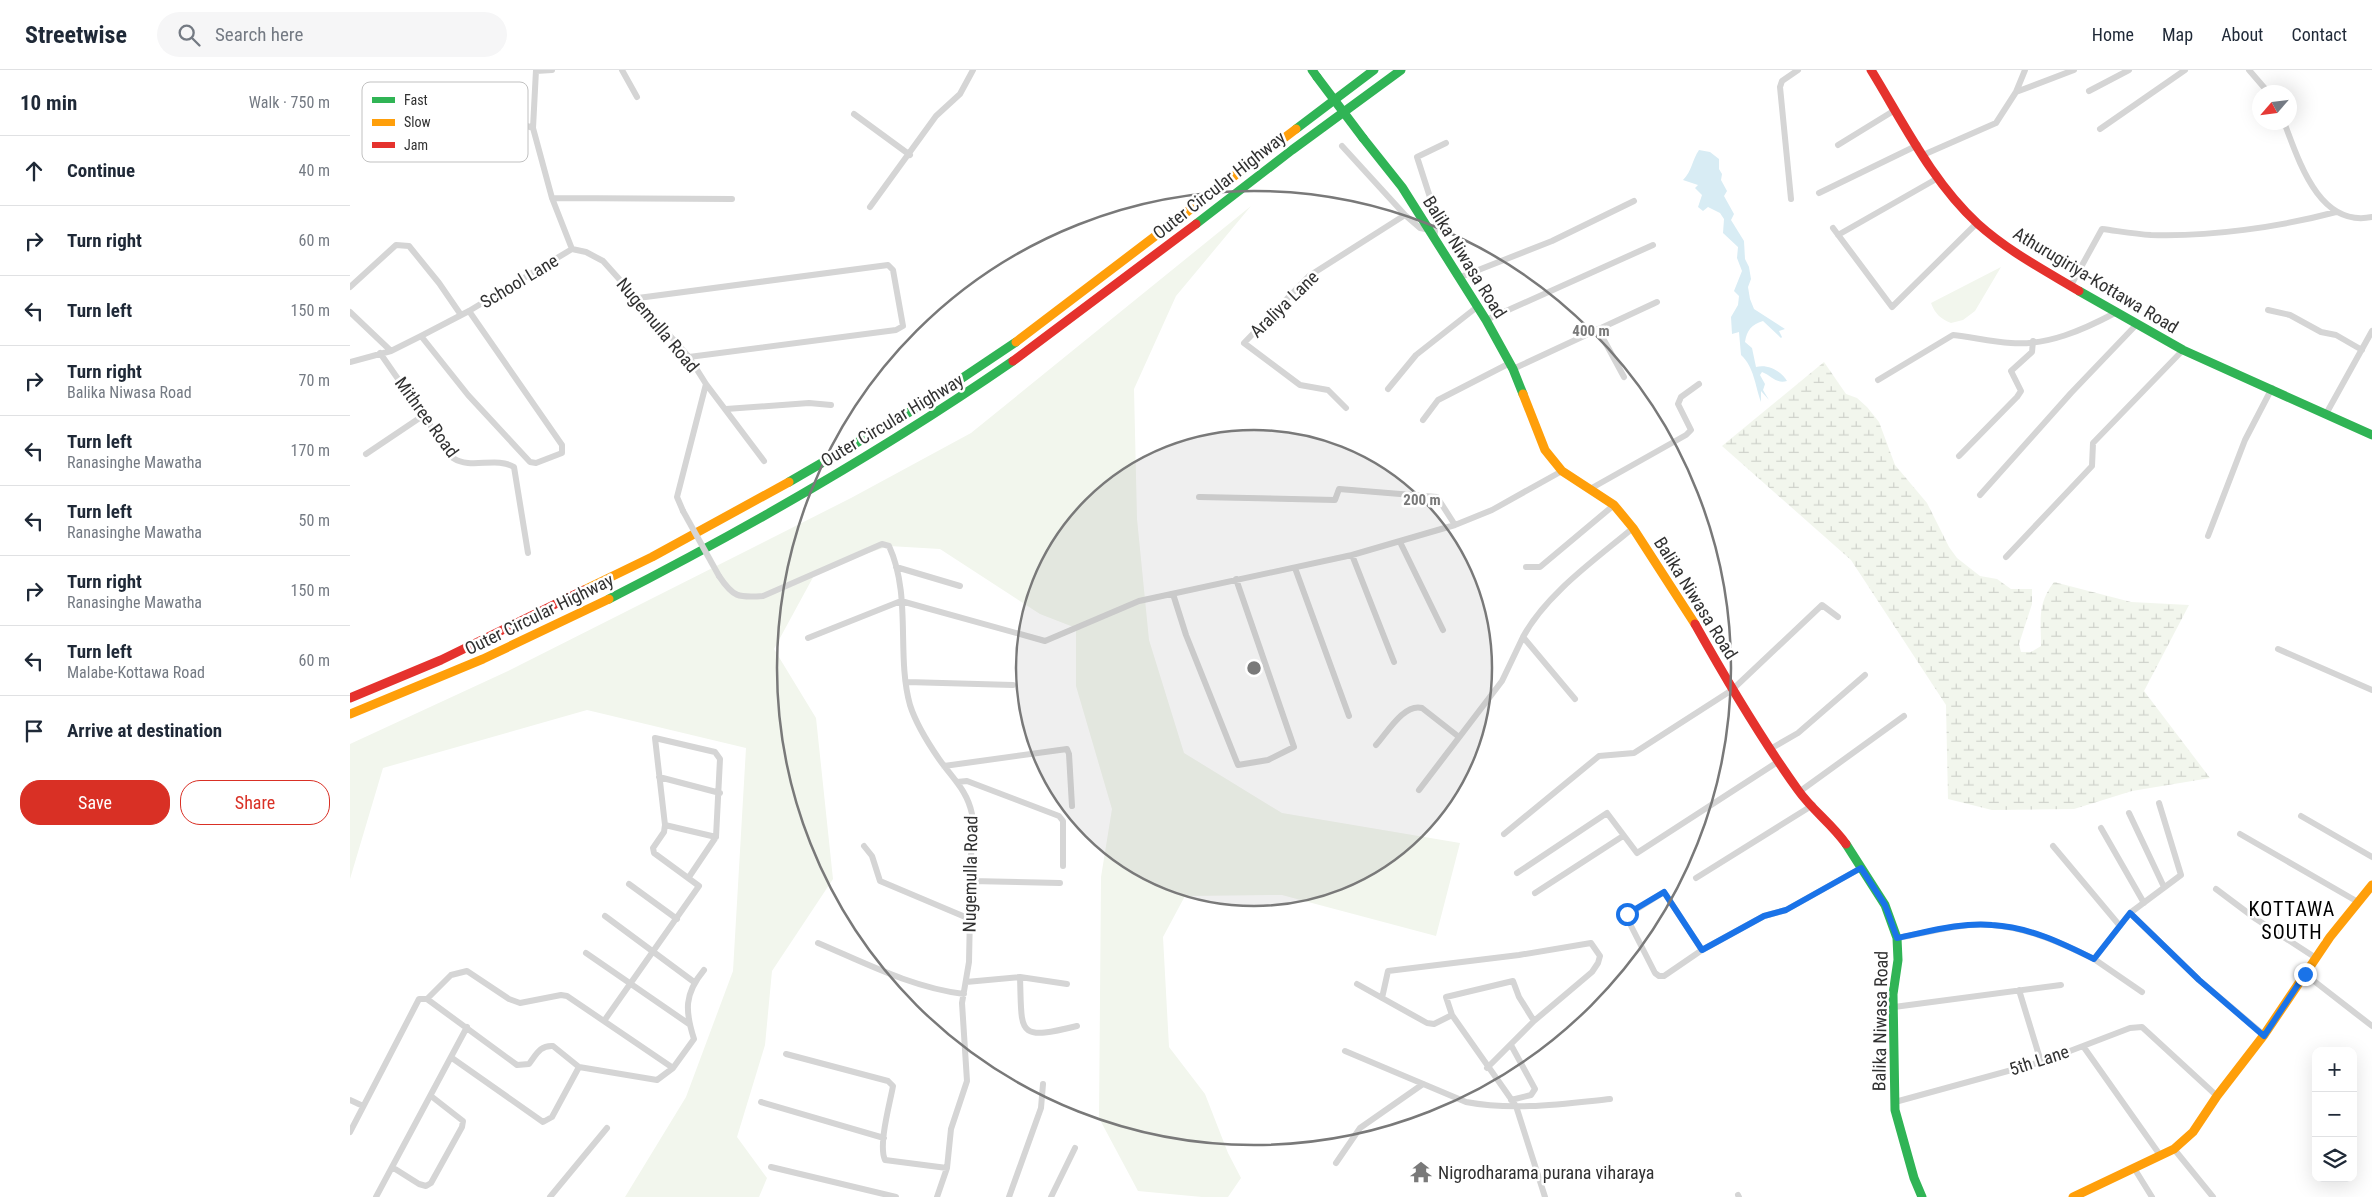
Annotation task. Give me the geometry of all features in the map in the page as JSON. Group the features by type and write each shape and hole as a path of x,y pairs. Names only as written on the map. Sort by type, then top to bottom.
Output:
{"main road":[{"name":"Outer Circular Highway","path":"350,698 450,656 652,557 833,458 917,408 1031,332 1215,189 1374,70"},
{"name":"Outer Circular Highway","path":"350,714 454,673 569,620 737,530 878,448 966,394 1031,349 1333,117 1401,70"},
{"name":"Athurugiriya-Kottawa Road","path":"1871,70 1938,178 1977,223 2007,248 2070,287 2183,350 2272,388 2372,435"},
{"name":"Balika Niwasa Road","path":"1314,74 1402,187 1433,234 1512,366 1546,450 1562,471 1614,505 1633,528 1693,622 1732,690 1772,748 1778,761 1799,792 1839,834 1885,905 1897,938 1898,960 1893,994 1896,1110 1914,1178 1922,1197"},
{"path":"2080,1196 2174,1149 2193,1132 2217,1096 2264,1036 2316,958 2372,885"}],"street":[{"path":"536,71 552,70"},
{"path":"622,70 637,97"},
{"path":"870,207 910,155 936,116 960,94 973,70"},
{"path":"1791,199 1780,87 1782,81 1798,70"},
{"path":"1923,155 1996,123 2016,92 2025,70"},
{"path":"2016,92 2074,70"},
{"path":"2090,91 2129,70"},
{"path":"2100,129 2185,70"},
{"path":"2249,70 2262,85"},
{"name":"School Lane","path":"350,362 391,351 469,312 572,249 552,198 533,128 536,71"},
{"path":"1838,145 1895,110"},
{"path":"854,114 910,155"},
{"path":"528,126 533,128"},
{"path":"2287,130 2301,168 2322,200 2336,212 2358,220 2372,217"},
{"path":"1342,146 1405,215 1420,228 1433,234 1437,219 1417,157 1446,143"},
{"path":"1819,193 1918,145"},
{"path":"1838,235 1938,178"},
{"path":"552,198 732,199"},
{"path":"1458,278 1552,241 1634,201"},
{"path":"2070,287 2102,229 2149,235 2188,236 2304,221 2336,212"},
{"name":"Araliya Lane","path":"1346,408 1328,390 1300,386 1244,342 1309,276 1405,215"},
{"path":"1834,228 1892,308 1977,223"},
{"path":"350,287 396,245 403,244 409,246 439,282 461,315"},
{"path":"1486,320 1653,244"},
{"name":"Nugemulla Road","path":"572,249 586,252 603,260 689,357 706,384 677,497 683,511 729,591 743,598 763,596 882,544 889,546 896,567 901,601 910,705 920,727 944,766 969,798 972,814 969,962 962,1003 967,1081 951,1129 947,1168 938,1196"},
{"path":"638,298 888,265 893,270 903,326 896,330 689,357"},
{"path":"1423,420 1438,400 1657,302"},
{"path":"1388,389 1416,355 1478,307"},
{"path":"2268,310 2290,315 2321,332 2336,335 2362,350"},
{"path":"350,312 391,351"},
{"path":"421,336 468,394 530,462 536,463 562,453 562,445 469,312"},
{"path":"1878,380 1953,334 2012,344 2052,339 2087,328 2115,313"},
{"path":"1980,496 2071,393 2136,325"},
{"path":"1598,329 1624,377"},
{"path":"2326,414 2372,331"},
{"path":"1959,456 2017,398 2021,391 2012,371 2032,352 2033,341"},
{"path":"2006,557 2092,466 2093,443 2183,350"},
{"name":"Mithree Road","path":"380,354 453,458 458,462 506,463 514,467 528,553"},
{"path":"706,384 764,461"},
{"path":"1590,489 1686,436 1691,430 1678,404 1681,397 1699,384"},
{"path":"2208,536 2245,440 2272,388"},
{"path":"726,409 809,403 831,405"},
{"path":"366,454 424,415"},
{"path":"808,638 901,601 1045,641 1139,601 1295,568 1400,542 1455,525 1492,510 1562,471"},
{"path":"1199,497 1335,500 1339,489 1437,497 1455,525"},
{"path":"1526,567 1540,567 1614,505"},
{"path":"1419,790 1502,681 1529,625 1569,582 1633,528"},
{"path":"1400,542 1444,630"},
{"path":"1352,554 1394,662"},
{"path":"896,567 960,586"},
{"path":"1295,568 1350,716"},
{"path":"1173,594 1186,635 1238,765 1268,760 1294,747 1236,579"},
{"path":"1504,834 1599,756 1634,754 1732,690 1822,605 1838,617"},
{"path":"1523,637 1575,700"},
{"path":"2278,649 2372,690"},
{"path":"1772,748 1798,732 1865,675"},
{"path":"907,682 1013,685"},
{"path":"1376,745 1405,712 1417,707 1422,708 1459,737"},
{"path":"1799,792 1904,716"},
{"path":"604,1021 699,886 654,853 653,848 664,832 665,825 655,738 716,752 720,759 720,794 716,837 689,877"},
{"path":"944,766 1067,749 1069,754 1072,806"},
{"path":"1518,873 1606,813 1637,853 1778,761"},
{"path":"659,777 720,794"},
{"path":"957,782 967,781 1059,816 1063,821 1063,866"},
{"path":"2094,959 2130,913 2180,875 2160,803"},
{"path":"1696,878 1813,805"},
{"path":"2130,814 2164,887"},
{"path":"2301,816 2372,857"},
{"path":"665,825 716,837"},
{"path":"2101,828 2144,903"},
{"path":"2240,834 2358,902"},
{"path":"1535,893 1623,836"},
{"path":"864,846 872,856 880,881 970,919"},
{"path":"2053,846 2120,926"},
{"path":"1702,950 1664,892 1626,916 1655,973 1659,976 1664,976 1702,950 1764,916 1786,910 1861,868"},
{"path":"971,880 1060,883"},
{"path":"629,884 677,919"},
{"path":"2216,889 2256,919 2316,958"},
{"path":"2130,913 2199,980 2264,1036"},
{"path":"604,916 694,982"},
{"path":"1897,938 1954,928 1992,924 2028,931 2061,942 2094,959 2142,992"},
{"path":"818,943 913,982 943,992 964,994"},
{"path":"1382,998 1388,971 1519,955 1591,943 1600,956 1592,972 1534,1021 1487,1068"},
{"path":"586,953 689,1024"},
{"path":"350,1132 419,998 427,999 517,1065 529,1064 542,1048 553,1046 580,1067 648,1081 657,1080 673,1068 694,1039 689,1024 688,1005 694,982 704,970"},
{"path":"427,999 451,975 467,971 514,1001 532,1002 561,994 567,996 673,1068"},
{"path":"2305,974 2372,1026"},
{"path":"1020,977 1022,1022 1026,1029 1034,1033 1045,1034 1077,1026"},
{"path":"966,982 1020,977 1067,984"},
{"path":"1534,1021 1519,997 1513,981 1446,997 1452,1015 1513,1103 1545,1197"},
{"path":"1357,984 1426,1023 1434,1024 1452,1015"},
{"path":"1894,1007 2061,985"},
{"path":"2019,990 2041,1062"},
{"path":"376,1197 467,1027"},
{"path":"2083,1046 2130,1028 2142,1027 2217,1096"},
{"path":"1511,1045 1536,1089 1531,1095 1513,1103"},
{"name":"5th Lane","path":"1895,1102 2041,1062 2083,1046 2160,1155"},
{"path":"1345,1051 1466,1102 1484,1105 1513,1103 1548,1105 1610,1099"},
{"path":"786,1054 888,1081 894,1086 884,1138 883,1155 885,1160 947,1168"},
{"path":"452,1058 543,1122 552,1117 580,1067"},
{"path":"1009,1197 1040,1108 1043,1084"},
{"path":"1336,1163 1360,1128 1423,1084"},
{"path":"392,1167 419,1184 426,1186 431,1183 436,1175 462,1127 463,1121 431,1096"},
{"path":"350,1100 363,1106"},
{"path":"761,1102 884,1138"},
{"path":"550,1197 607,1128"},
{"path":"1051,1197 1075,1148"},
{"path":"2174,1149 2213,1197"},
{"path":"771,1167 896,1197"},
{"path":"2134,1168 2152,1197"},
{"path":"938,1196 947,1197"}],"green space":[{"path":"1251,206 1176,296 1134,389 1137,519 1149,640 1184,753 1282,813 1460,843 1436,936 1282,895 1185,896 1163,937 1169,1047 1205,1094 1228,1153 1241,1178 1228,1197 1202,1197 1138,1191 1099,1118 1101,877 1112,809 1076,686 1076,628 1040,614 940,549 889,546 817,570 774,649 816,718 833,879 772,971 765,1045 737,1137 767,1178 759,1197 625,1197 686,1097 733,971 746,748 587,710 383,768 350,879 350,744 508,671 851,498 971,433"},
{"path":"2001,267 1975,311 1963,320 1951,323 1936,313 1931,303"},
{"path":"1824,362 1846,394 1857,398 1879,422 1895,465 1927,503 1949,547 1957,558 1980,576 1997,579 2011,589 2032,589 2032,604 2019,644 2021,652 2031,652 2041,646 2042,605 2054,582 2131,602 2189,605 2144,691 2210,778 2132,791 2074,809 1992,810 1948,799 1946,705 1851,560 1722,446"}],"shaded area":[{"path":"1699,150 1710,152 1719,159 1719,169 1722,174 1721,180 1727,191 1724,196 1734,214 1731,220 1744,241 1745,259 1749,267 1751,279 1748,287 1754,309 1785,329 1779,331 1781,338 1763,321 1750,328 1745,342 1752,348 1756,367 1761,366 1774,369 1787,381 1777,381 1762,372 1760,375 1765,384 1763,390 1769,400 1761,391 1761,402 1749,365 1741,355 1739,332 1732,334 1731,317 1738,305 1739,296 1734,291 1742,271 1737,258 1738,247 1723,233 1724,219 1720,213 1708,207 1703,211 1698,207 1702,195 1695,188 1698,185 1683,180"}],"traffic: fast":[{"path":"1312,70 1317,77"},
{"path":"1296,129 1374,70"},
{"path":"1196,224 1292,150 1401,70"},
{"path":"1317,77 1363,138"},
{"path":"1363,138 1402,187 1486,320 1513,369 1523,394"},
{"path":"2079,291 2183,350 2372,435"},
{"path":"789,482 925,403 1016,342"},
{"path":"609,599 815,487 915,426 1013,361"},
{"path":"1846,844 1885,905 1897,938 1898,960 1893,994 1895,1110 1914,1178 1922,1197"}],"traffic: slow":[{"path":"1016,342 1296,129"},
{"path":"1523,394 1545,450 1562,471 1614,505 1633,528 1695,624"},
{"path":"584,590 652,557 789,482"},
{"path":"350,714 483,659 609,599"},
{"path":"2073,1197 2174,1149 2193,1132 2217,1096 2264,1035 2330,937 2372,885"}],"traffic: jam":[{"path":"1871,70 1919,151 1946,190 1990,234 2027,260 2079,291"},
{"path":"1013,361 1196,224"},
{"path":"350,698 441,660 584,590"},
{"path":"1695,624 1770,750 1804,797 1846,844"}],"place":[{"name":"Nigrodharama purana viharaya","path":"1421,1172"}],"district":[{"name":"KOTTAWA SOUTH","path":"2292,920"}],"route":[{"path":"1627,914 1664,892 1702,950 1764,916 1786,910 1861,868 1885,905 1897,938 1954,928 1992,924 2028,931 2061,942 2094,959 2130,913 2199,980 2264,1036 2305,974"}]}
